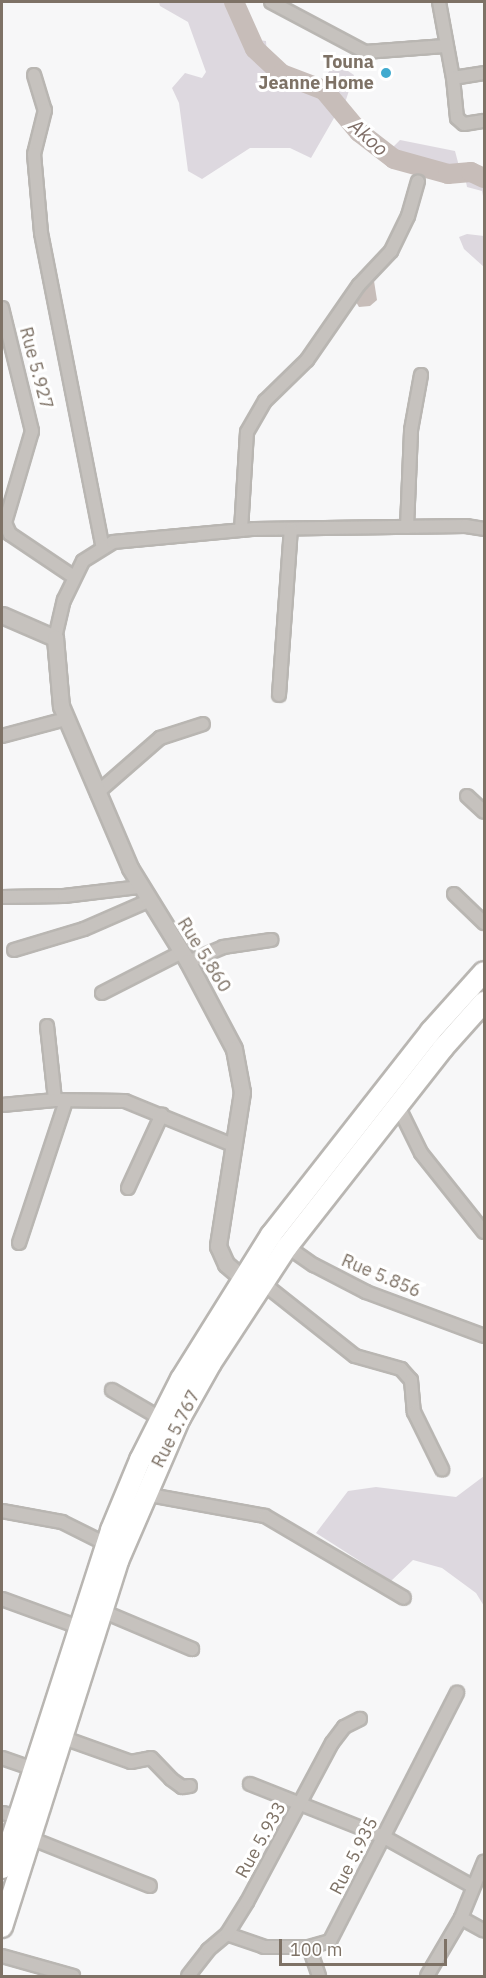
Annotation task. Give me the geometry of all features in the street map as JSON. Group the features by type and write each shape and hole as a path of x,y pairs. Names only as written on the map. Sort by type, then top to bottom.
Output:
{"highway":[{"path":"2,1868 10,1815 34,1769 106,1544 160,1418 241,1279 279,1241 424,1039 484,972"},
{"name":"Rue 5.767","path":"2,1927 102,1611 144,1494 206,1372 261,1288 279,1241 484,1004"}],"street":[{"path":"271,2 365,52 445,46"},
{"path":"439,2 445,46 453,78 457,118 464,124 484,121"},
{"path":"453,78 484,73"},
{"path":"34,75 45,110 34,154 41,233 102,545"},
{"path":"241,530 248,432 265,401 307,360 359,285 391,251 408,216 418,182"},
{"name":"Rue 5.927","path":"2,308 32,430 5,523 10,534 74,577"},
{"path":"407,527 411,430 421,375"},
{"path":"2,615 55,638 74,577 83,561 102,545 241,530 407,527 484,529"},
{"path":"279,695 291,529"},
{"name":"Rue 5.860","path":"55,638 57,693 97,793 140,887 184,957 234,1049 242,1092 218,1246 226,1264 241,1279 261,1288"},
{"path":"2,736 66,719"},
{"path":"97,793 160,738 203,724"},
{"path":"467,796 484,812"},
{"path":"2,897 64,896 140,887"},
{"path":"454,894 484,923"},
{"path":"14,950 93,925 148,901"},
{"path":"102,993 184,957 224,947 271,940"},
{"path":"19,1243 61,1101 47,1026"},
{"path":"2,1105 61,1101 125,1101 162,1114 235,1146"},
{"path":"398,1106 421,1153 484,1232"},
{"path":"128,1188 162,1114"},
{"name":"Rue 5.856","path":"279,1241 366,1292 484,1336"},
{"path":"261,1288 355,1356 401,1369 411,1380 414,1412 442,1469"},
{"path":"112,1390 160,1418"},
{"path":"144,1494 265,1516 404,1598"},
{"path":"2,1511 62,1522 106,1544"},
{"path":"2,1599 80,1627"},
{"path":"102,1611 192,1649"},
{"name":"Rue 5.935","path":"227,1934 264,1947 309,1947 332,1938 457,1693"},
{"name":"Rue 5.933","path":"188,1977 208,1950 227,1934 302,1802 332,1743 344,1727 360,1719"},
{"path":"61,1737 132,1762 151,1758 182,1787 190,1786"},
{"path":"2,1758 34,1769"},
{"path":"250,1784 302,1802 384,1838 472,1886"},
{"path":"30,1838 150,1886"},
{"path":"427,1977 461,1918 472,1886 484,1862"},
{"path":"461,1918 484,1931"},
{"path":"309,1947 319,1977"},
{"path":"2,1956 73,1977"}],"shaded area":[{"path":"159,2 238,2 258,40 266,41 267,56 272,61 278,58 284,64 281,71 318,85 336,63 354,75 344,106 367,133 391,149 400,140 455,151 460,170 484,171 484,201 482,191 467,187 465,177 408,169 383,154 346,126 349,119 338,111 311,158 290,148 250,148 202,179 188,171 179,103 172,88 185,73 202,78 206,72 188,22 160,6"},
{"path":"467,234 484,236 484,267 464,249 459,237"},
{"path":"374,281 377,300 370,306 359,307 353,297 363,284"},
{"path":"484,1476 484,1606 476,1593 442,1568 413,1560 391,1581 316,1533 348,1491 376,1487 456,1497"}],"waterway":[{"name":"Akoo","path":"234,2 255,49 282,74 324,90 359,132 394,159 448,174 471,172 484,178"}],"place":[{"name":"Touna Jeanne Home","path":"386,73"}]}
